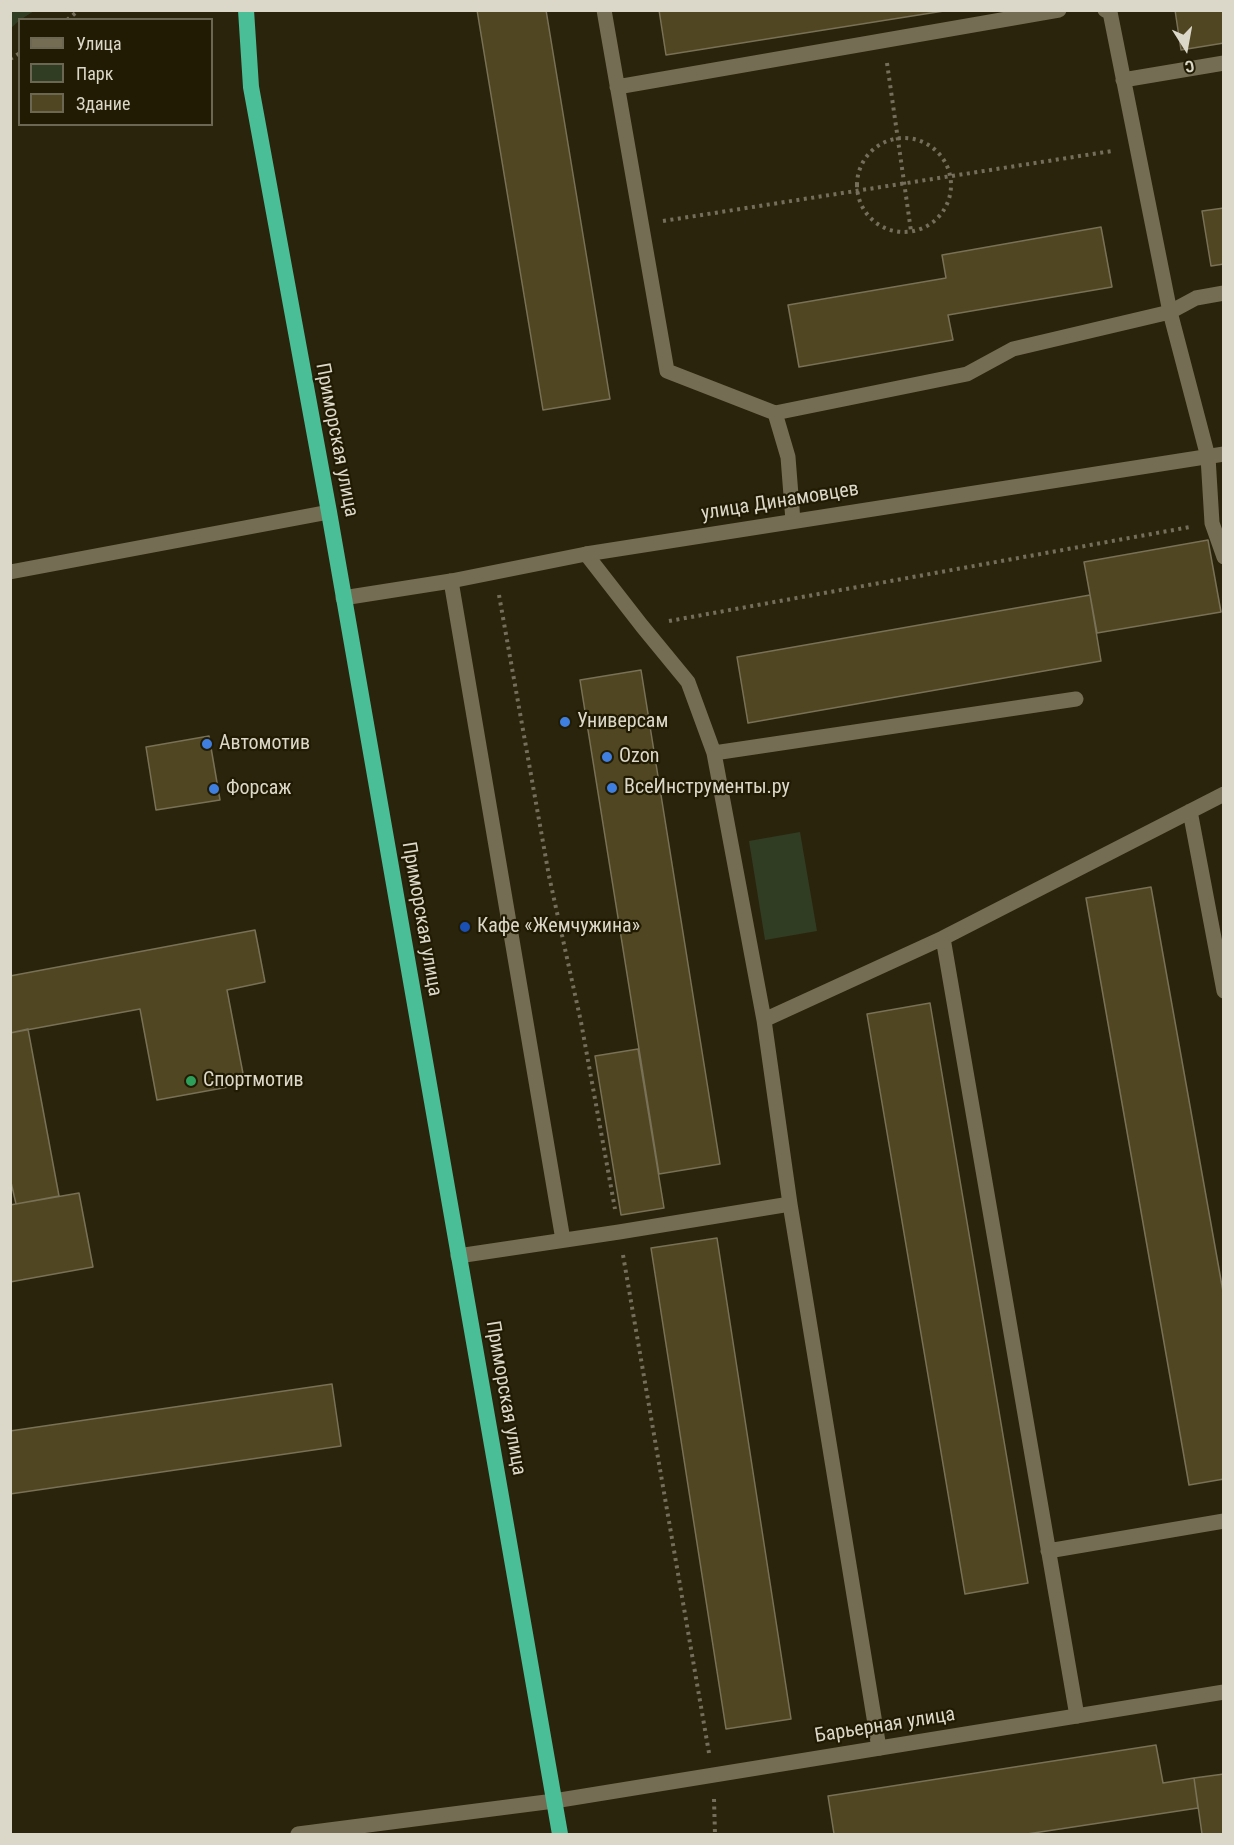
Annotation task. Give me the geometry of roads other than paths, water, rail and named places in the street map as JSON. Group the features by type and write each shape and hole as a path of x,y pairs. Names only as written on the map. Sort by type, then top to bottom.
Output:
{"highway":[{"name":"Приморская улица","path":"246,10 251,87 329,512 560,1834"}],"street":[{"path":"604,10 667,371 775,413 968,374 1013,349 1170,312 1196,298 1224,293"},
{"path":"617,87 1059,10"},
{"path":"1105,10 1110,12 1170,312 1216,455 1212,523 1224,557"},
{"path":"1124,80 1224,63"},
{"path":"775,413 788,457 793,521"},
{"name":"улица Динамовцев","path":"343,598 451,581 586,554 1216,455"},
{"path":"10,572 329,512"},
{"path":"586,554 688,682 714,753 764,1020 790,1204 879,1748"},
{"path":"451,581 563,1240"},
{"path":"714,753 1076,699"},
{"path":"764,1020 943,938 1224,794"},
{"path":"1190,811 1224,991"},
{"path":"943,938 1077,1716"},
{"path":"458,1256 790,1204"},
{"path":"1048,1551 1224,1521"},
{"name":"Барьерная улица","path":"298,1834 554,1801 1224,1692"}],"place":[{"name":"Универсам","path":"565,722"},
{"name":"Автомотив","path":"207,744"},
{"name":"Ozon","path":"607,757"},
{"name":"ВсеИнструменты.ру","path":"612,788"},
{"name":"Форсаж","path":"214,789"},
{"name":"Кафе «Жемчужина»","path":"465,927"},
{"name":"Спортмотив","path":"191,1081"}]}
